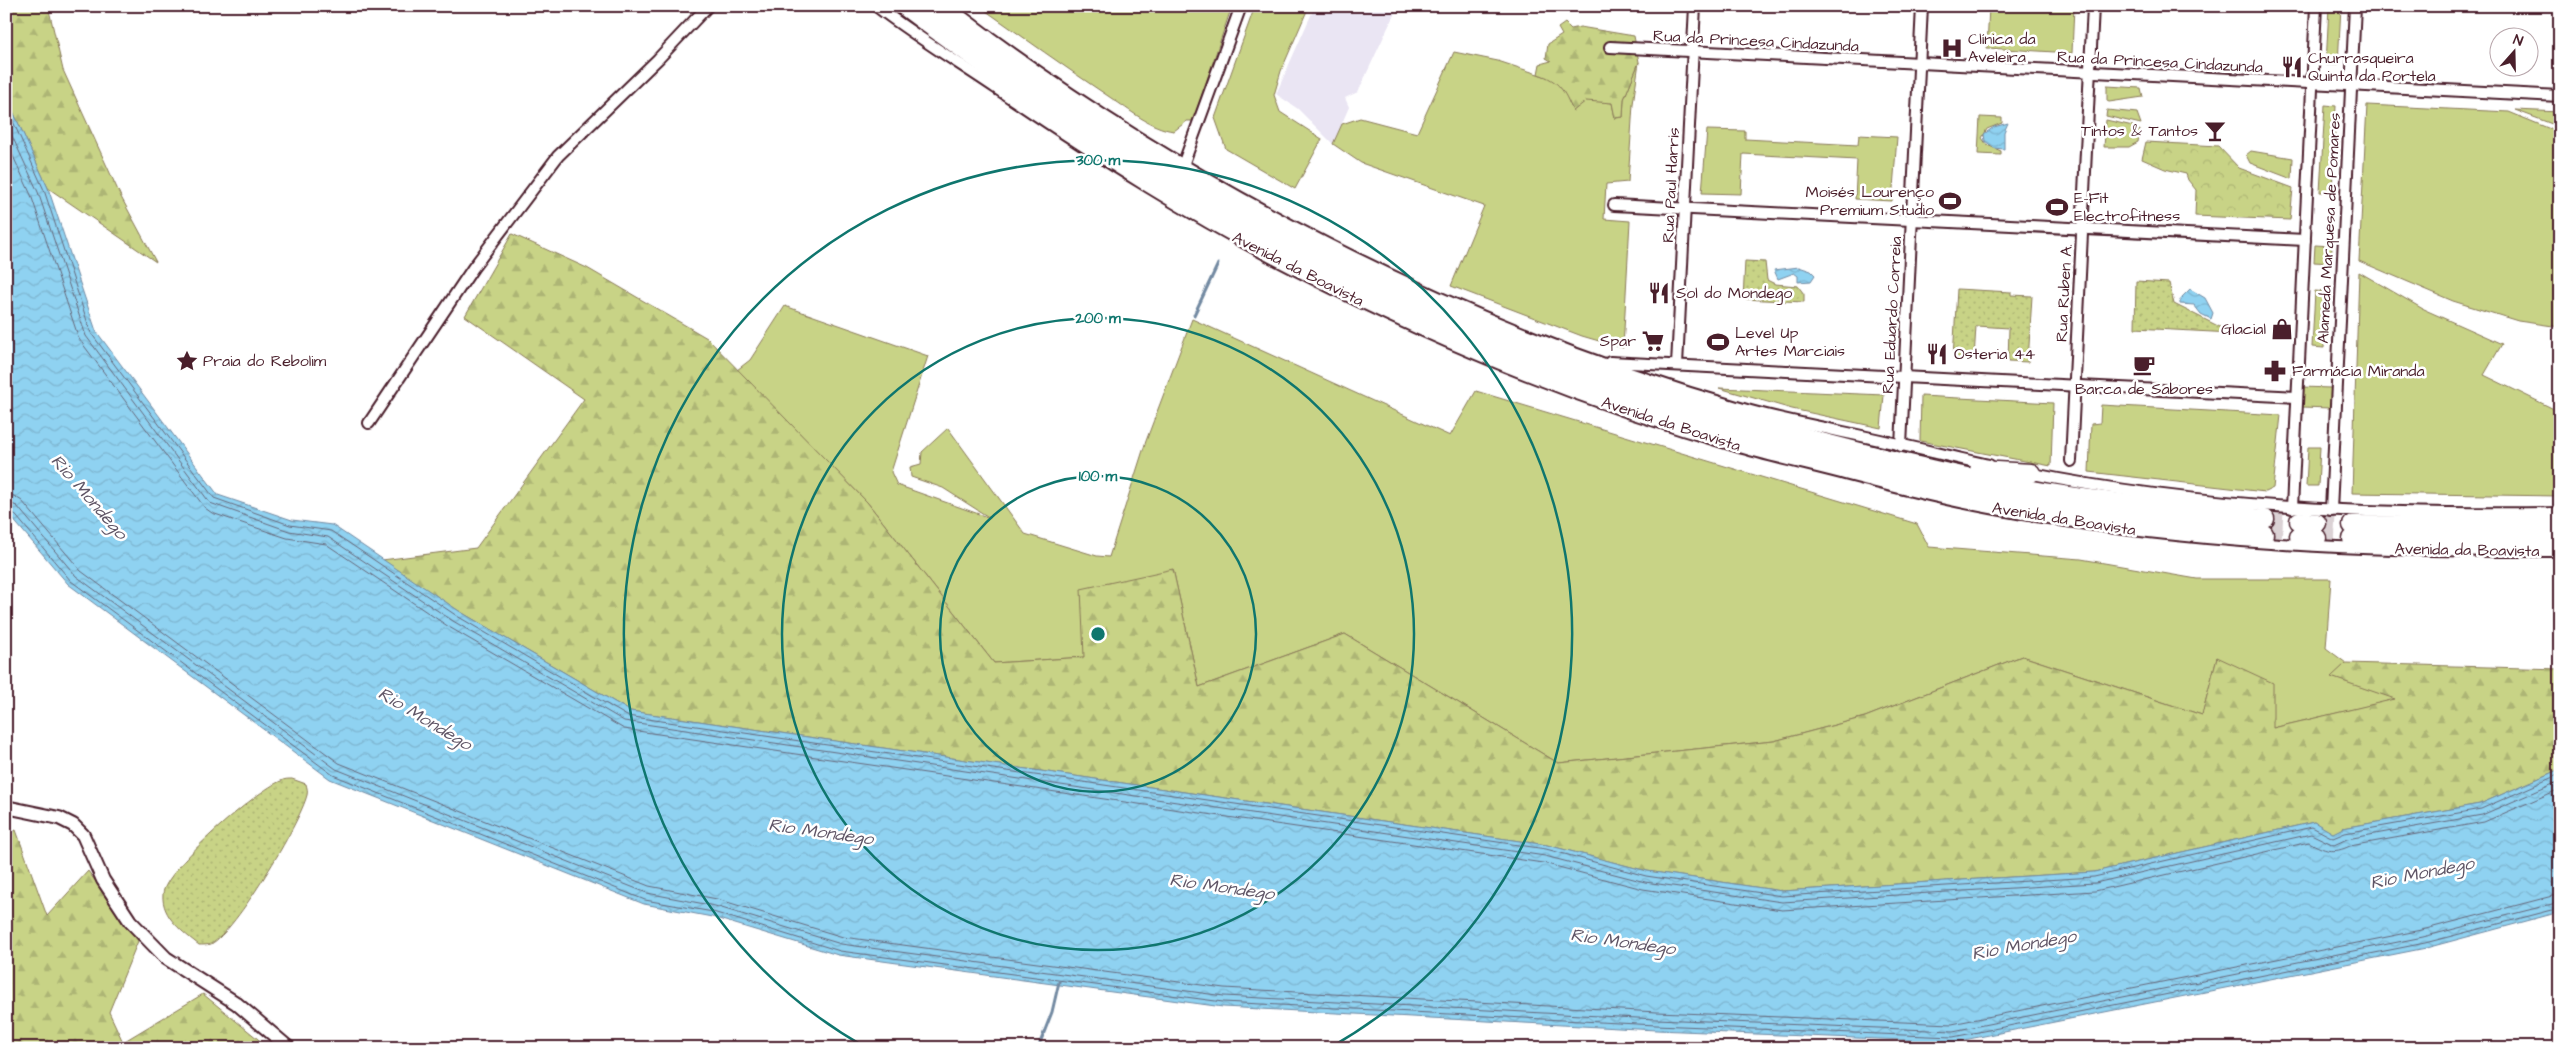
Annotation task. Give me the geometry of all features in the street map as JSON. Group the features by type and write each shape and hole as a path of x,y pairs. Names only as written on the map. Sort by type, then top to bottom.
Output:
{"highway":[{"name":"Avenida da Boavista","path":"904,6 1097,142 1213,211 1302,260 1380,298 1454,332 1584,385 1738,434 1928,482 2062,508 2264,527 1995,483 1930,469 1742,421 1589,371 1451,314 1308,246 1220,199 1044,89 929,6"},
{"path":"1930,469 1960,467 2031,474"},
{"path":"2297,522 2317,530"},
{"name":"Avenida da Boavista","path":"2560,526 2352,532 2560,540"}],"street":[{"path":"369,423 473,268 552,162 658,59 708,6"},
{"name":"Avenida da Boavista","path":"876,6 929,46 1099,157 1193,214 1297,271 1504,365 1684,430 1734,446 1926,495 1992,509 2088,524 2264,544 2346,549 2560,551"},
{"path":"948,6 1050,80 1183,165 1312,235 1392,275 1596,361 1746,410 1798,424 1842,431 1901,446 2031,474 2138,490 2297,522 2331,510 2560,513"},
{"path":"1183,165 1241,6"},
{"name":"Rua Paul Harris","path":"1677,365 1695,6"},
{"name":"Rua Eduardo Correia","path":"1901,446 1922,6"},
{"name":"Rua Ruben A.","path":"2071,461 2093,6"},
{"name":"Alameda Marquesa de Pomares","path":"2297,522 2297,397 2316,6"},
{"name":"Alameda Marquesa de Pomares","path":"2331,510 2355,6"},
{"name":"Rua da Princesa Cindazunda","path":"1610,47 1919,65 2560,96"},
{"path":"1614,206 2304,240"},
{"path":"1596,361 2297,397"},
{"path":"6,807 59,818 74,825 83,834 103,880 130,920 166,958 236,1003 289,1048"}],"shaded area":[{"path":"1315,6 1398,6 1358,92 1345,98 1349,107 1333,144 1298,109 1276,94"}],"green space":[{"path":"6,6 48,6 63,70 121,197 156,262 48,188 11,107"},
{"path":"979,6 1232,6 1193,121 1187,121 1174,131 1157,126 1141,118"},
{"path":"1255,6 1309,6 1281,71 1274,95 1280,112 1322,139 1295,189 1226,149 1215,118"},
{"path":"1989,6 2074,6 2072,53 1987,48"},
{"path":"2329,6 2341,6 2338,65 2326,65"},
{"path":"1565,23 1571,29 1580,27 1634,36 1639,62 1624,99 1623,117 1615,118 1612,103 1586,101 1573,111 1560,88 1551,80 1538,74 1540,64 1551,61 1546,58 1548,44 1562,35 1558,28"},
{"path":"1454,52 1498,61 1553,79 1565,93 1573,111 1586,100 1612,103 1615,118 1623,117 1624,99 1639,62 1633,104 1628,182 1606,184 1604,219 1630,221 1623,348 1582,336 1451,286 1484,206 1361,163 1333,144 1342,124 1360,118 1417,133"},
{"path":"2107,86 2141,88 2143,97 2109,102 2107,101"},
{"path":"2325,105 2336,106 2332,192 2320,192"},
{"path":"2367,105 2509,112 2560,133 2560,327 2518,321 2453,301 2359,261"},
{"path":"2107,110 2137,113 2141,124 2106,116"},
{"path":"2515,110 2560,112 2560,127"},
{"path":"1980,117 2002,118 2002,123 1987,129 1982,138 1987,145 2001,151 2001,155 1978,154"},
{"path":"2106,120 2133,126 2138,131 2140,130 2138,142 2129,147 2104,147"},
{"path":"1707,130 1745,131 1745,139 1858,145 1859,135 1897,137 1892,201 1855,199 1857,160 1743,154 1741,194 1702,193"},
{"path":"2146,142 2218,146 2239,168 2293,188 2290,220 2195,216 2196,190 2186,174 2165,169 2142,159"},
{"path":"2251,151 2293,158 2292,179 2250,163 2246,155"},
{"path":"512,234 587,268 707,338 867,502 994,663 1084,657 1081,589 1173,569 1199,687 1345,634 1558,763 1774,741 1865,717 2022,656 2202,715 2217,657 2273,683 2273,728 2395,699 2331,677 2346,663 2560,669 2560,769 2480,804 2343,828 2333,834 2314,822 2094,872 1782,891 1647,871 1547,845 630,711 459,611 382,560 476,548 584,399 465,316"},
{"path":"2315,245 2332,246 2331,263 2314,262"},
{"path":"1745,261 1765,262 1767,280 1775,284 1798,286 1804,294 1804,302 1743,299"},
{"path":"2359,272 2423,309 2502,344 2484,375 2560,412 2560,496 2352,493"},
{"path":"2136,281 2169,283 2174,304 2232,333 2135,328"},
{"path":"1957,289 2011,292 2011,295 2032,296 2028,362 2008,361 2009,328 1976,326 1974,359 1953,358"},
{"path":"2315,291 2326,292 2324,348 2312,347"},
{"path":"785,306 928,356 891,472 897,485 990,518 943,488 911,477 910,467 921,464 922,452 948,428 1025,534 1097,556 1109,557 1146,441 1192,319 1450,436 1476,391 1917,524 1929,547 2081,559 2197,579 2331,579 2326,648 2346,663 2332,677 2397,699 2273,728 2217,657 2202,715 2022,656 1865,717 1774,741 1558,763 1345,634 1199,687 1173,569 1085,657 994,663 867,502 737,370 750,360"},
{"path":"2302,387 2331,388 2330,408 2302,407"},
{"path":"1719,388 1884,395 1881,428 1792,409"},
{"path":"1921,396 2053,403 2051,466 1920,441"},
{"path":"2101,405 2281,415 2273,488 2265,492 2089,472 2091,424 2100,423"},
{"path":"2308,447 2320,447 2318,486 2306,486"},
{"path":"292,779 306,784 307,794 302,809 280,851 235,920 211,944 199,945 175,924 166,910 163,894 167,883 195,850 234,814 269,787 283,780"},
{"path":"16,830 47,916 88,871 138,941 109,1012 123,1042 203,994 269,1048 6,1048 6,835"}],"water":[{"name":"Rio Mondego","path":"6,41 11,107 48,188 96,331 218,495 292,520 332,525 459,611 630,711 1547,845 1647,871 1782,891 2094,872 2314,822 2333,833 2343,828 2480,804 2560,769 2560,912 2426,948 1954,1042 1656,1030 1223,1007 838,955 712,917 644,904 330,779 68,584 6,511"},
{"path":"2008,123 2004,132 2004,149 1994,148 1985,141 1984,134 1994,127"},
{"path":"1799,267 1811,271 1815,275 1811,281 1798,282 1798,276 1794,273 1778,279 1774,270"},
{"path":"2190,289 2205,298 2213,313 2211,319 2201,314 2194,305 2180,304 2180,299"}],"waterway":[{"path":"1194,315 1218,264"},
{"path":"1038,1048 1052,1012 1059,982"}],"tunnel":[{"path":"2265,519 2299,521"},
{"path":"2317,523 2352,525"},
{"path":"2264,534 2299,536"},
{"path":"2317,538 2352,539"}],"place":[{"name":"Clínica da Aveleira","path":"1952,48"},
{"name":"Churrasqueira Quinta da Portela","path":"2292,67"},
{"name":"Tintos & Tantos","path":"2215,131"},
{"name":"Moisés Lourenço Premium Studio","path":"1950,201"},
{"name":"E-Fit Electrofitness","path":"2057,207"},
{"name":"Sol do Mondego","path":"1659,293"},
{"name":"Glacial","path":"2282,329"},
{"name":"Spar","path":"1653,341"},
{"name":"Level Up Artes Marciais","path":"1718,342"},
{"name":"Osteria 44","path":"1937,354"},
{"name":"Praia do Rebolim","path":"187,361"},
{"name":"Barca de Sabores","path":"2144,365"},
{"name":"Farmácia Miranda","path":"2275,371"}]}
